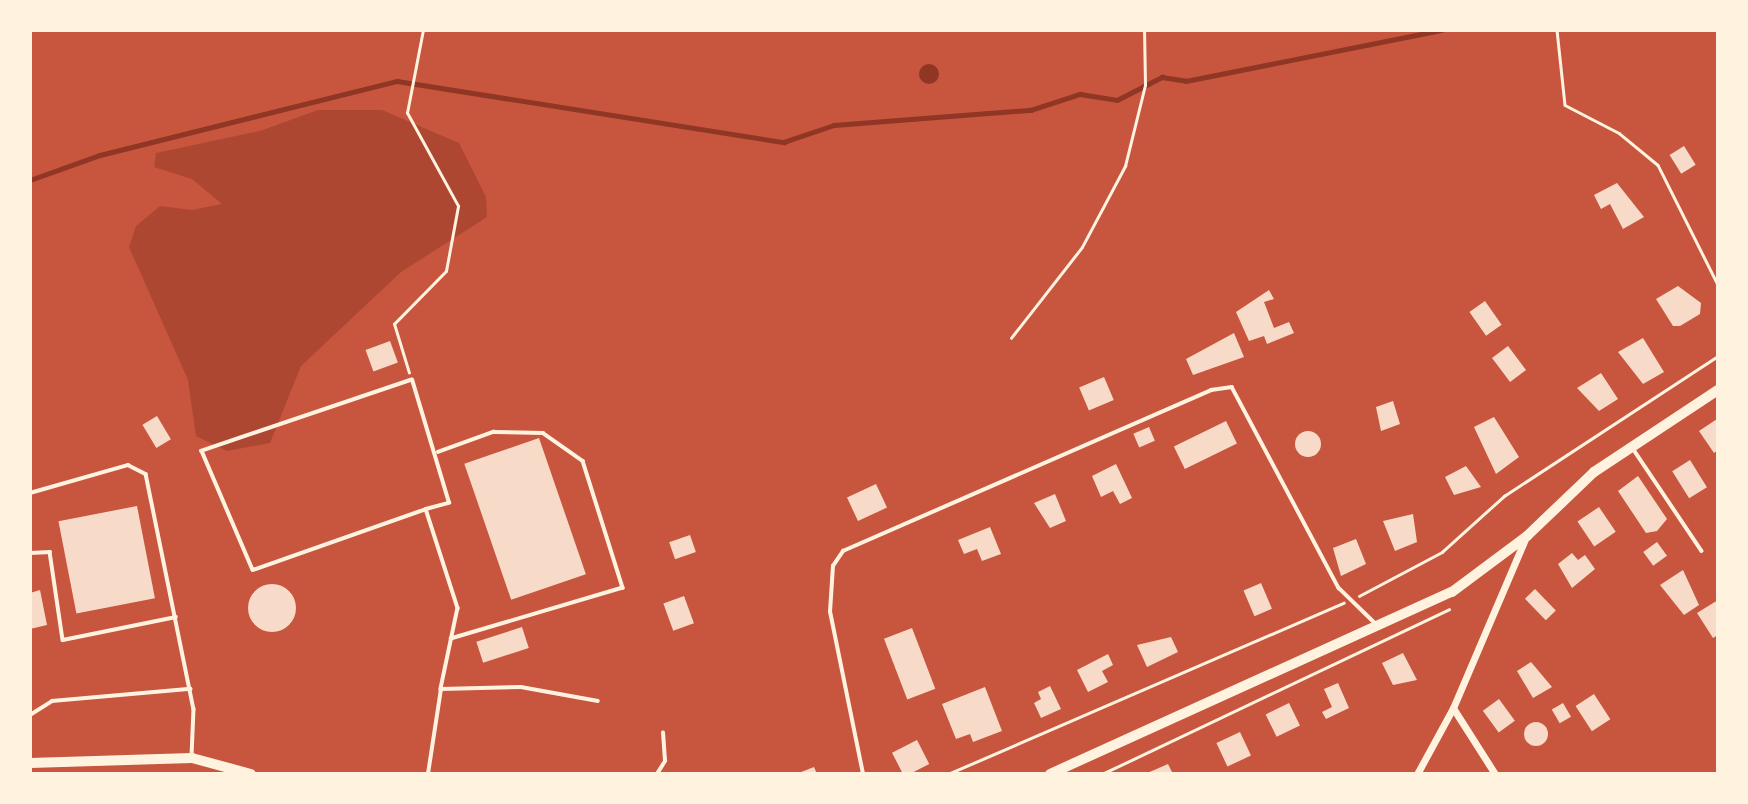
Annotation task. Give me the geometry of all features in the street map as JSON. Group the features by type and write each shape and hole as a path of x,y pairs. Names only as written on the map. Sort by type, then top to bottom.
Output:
{"main road":[{"path":"1050,774 1452,592 1527,536 1631,446 1718,390"},
{"path":"30,763 192,758 251,774"}],"street":[{"path":"1416,774 1452,708 1527,536"},
{"path":"1452,708 1495,774"}],"lane":[{"path":"412,380 438,452 449,503 253,570 202,451 412,380"},
{"path":"863,774 830,612 832,566 843,551 1211,390 1232,387 1351,600 1379,627"},
{"path":"438,452 492,432 543,433 583,461 623,589 451,639"},
{"path":"1631,446 1702,551"},
{"path":"30,493 128,465 146,474 190,689 192,758"},
{"path":"426,509 458,608 428,774"},
{"path":"30,553 50,552 63,640 176,617"},
{"path":"442,689 521,687 598,701"},
{"path":"30,715 52,701 190,689"},
{"path":"657,774 665,761 663,733"}],"path":[{"path":"412,380 394,324 446,271 458,205 407,113 423,30"},
{"path":"1011,338 1082,247 1125,166 1145,85 1144,30"},
{"path":"1557,30 1564,105 1619,133 1658,165 1718,285"},
{"path":"948,774 1351,600 1442,552 1504,496 1718,356"},
{"path":"1102,774 1439,617 1460,600"}],"shaded area":[{"path":"929,64 936,67 939,74 936,81 929,84 922,81 919,74 922,67"},
{"path":"318,110 382,110 459,143 486,197 487,217 401,272 301,366 270,443 227,451 196,436 188,380 129,247 136,226 160,206 192,210 222,204 192,179 154,167 156,153 260,131"}],"building":[{"path":"1684,146 1696,165 1681,174 1670,155"},
{"path":"1617,183 1644,217 1623,229 1610,204 1601,209 1594,195"},
{"path":"1678,286 1701,303 1700,314 1680,326 1673,326 1656,299"},
{"path":"1269,290 1274,299 1264,302 1274,328 1289,322 1294,333 1267,344 1264,336 1249,341 1236,312"},
{"path":"1485,301 1502,325 1486,336 1469,312"},
{"path":"1234,333 1244,357 1193,375 1186,359"},
{"path":"1643,338 1664,372 1643,384 1618,352"},
{"path":"390,341 398,363 373,372 366,350"},
{"path":"1508,346 1526,370 1510,382 1492,358"},
{"path":"1601,373 1618,399 1599,411 1577,388"},
{"path":"1104,377 1114,400 1089,411 1079,388"},
{"path":"1393,401 1400,424 1381,431 1376,407"},
{"path":"157,416 171,439 156,448 142,425"},
{"path":"1494,417 1519,457 1496,474 1474,427"},
{"path":"1717,419 1718,450 1714,453 1699,431"},
{"path":"1226,421 1237,443 1185,469 1174,446"},
{"path":"1149,427 1155,441 1139,447 1133,434"},
{"path":"1308,431 1317,435 1321,444 1317,453 1308,457 1299,453 1295,444 1299,435"},
{"path":"539,438 586,574 511,600 464,464"},
{"path":"1690,460 1707,487 1689,498 1672,471"},
{"path":"1116,464 1132,498 1120,504 1113,491 1101,497 1092,476"},
{"path":"1466,466 1481,487 1454,495 1445,477"},
{"path":"1638,476 1667,519 1657,531 1646,533 1618,491"},
{"path":"876,484 887,508 858,521 847,498"},
{"path":"1055,494 1066,521 1050,528 1034,503"},
{"path":"137,506 155,598 76,614 58,521"},
{"path":"1599,507 1616,532 1594,546 1577,522"},
{"path":"1413,514 1417,542 1395,551 1383,521"},
{"path":"990,527 1001,554 982,561 977,549 964,554 958,540"},
{"path":"690,535 696,552 675,559 669,542"},
{"path":"1356,539 1366,564 1341,576 1333,548"},
{"path":"1657,542 1667,556 1653,566 1643,552"},
{"path":"1572,553 1578,560 1585,555 1595,569 1572,588 1558,564"},
{"path":"1683,570 1699,605 1684,615 1660,585"},
{"path":"1261,583 1272,609 1254,616 1244,590"},
{"path":"272,584 289,591 296,608 289,625 272,632 255,625 248,608 255,591"},
{"path":"1535,589 1556,611 1546,620 1525,599"},
{"path":"40,590 47,625 30,629 30,593"},
{"path":"684,596 694,623 673,631 663,604"},
{"path":"1718,600 1718,635 1713,638 1697,613"},
{"path":"522,627 529,648 483,663 476,642"},
{"path":"912,628 935,689 907,699 884,639"},
{"path":"1171,637 1178,652 1147,667 1137,645"},
{"path":"1403,653 1417,680 1393,685 1382,663"},
{"path":"1108,654 1113,665 1102,671 1108,682 1088,692 1077,670"},
{"path":"1531,662 1552,687 1533,698 1517,671"},
{"path":"1338,683 1349,708 1326,719 1322,712 1332,707 1324,689"},
{"path":"1050,686 1061,709 1041,718 1034,703 1041,699 1038,692"},
{"path":"985,687 1002,731 973,742 970,734 956,739 942,704"},
{"path":"1594,694 1610,719 1592,731 1576,706"},
{"path":"1499,699 1515,721 1499,733 1483,711"},
{"path":"1289,703 1300,725 1277,737 1266,714"},
{"path":"1563,703 1571,717 1560,723 1552,710"},
{"path":"1536,722 1544,726 1548,734 1544,742 1536,746 1528,742 1524,734 1528,726"},
{"path":"1240,732 1251,756 1227,767 1216,743"},
{"path":"917,740 929,764 910,774 903,774 892,753"},
{"path":"1168,764 1173,774 1145,774"},
{"path":"814,767 817,774 796,774"}],"waterway":[{"path":"30,180 100,155 397,81 784,142 834,125 1031,110 1080,94 1117,100 1162,77 1186,81 1442,30"}]}
